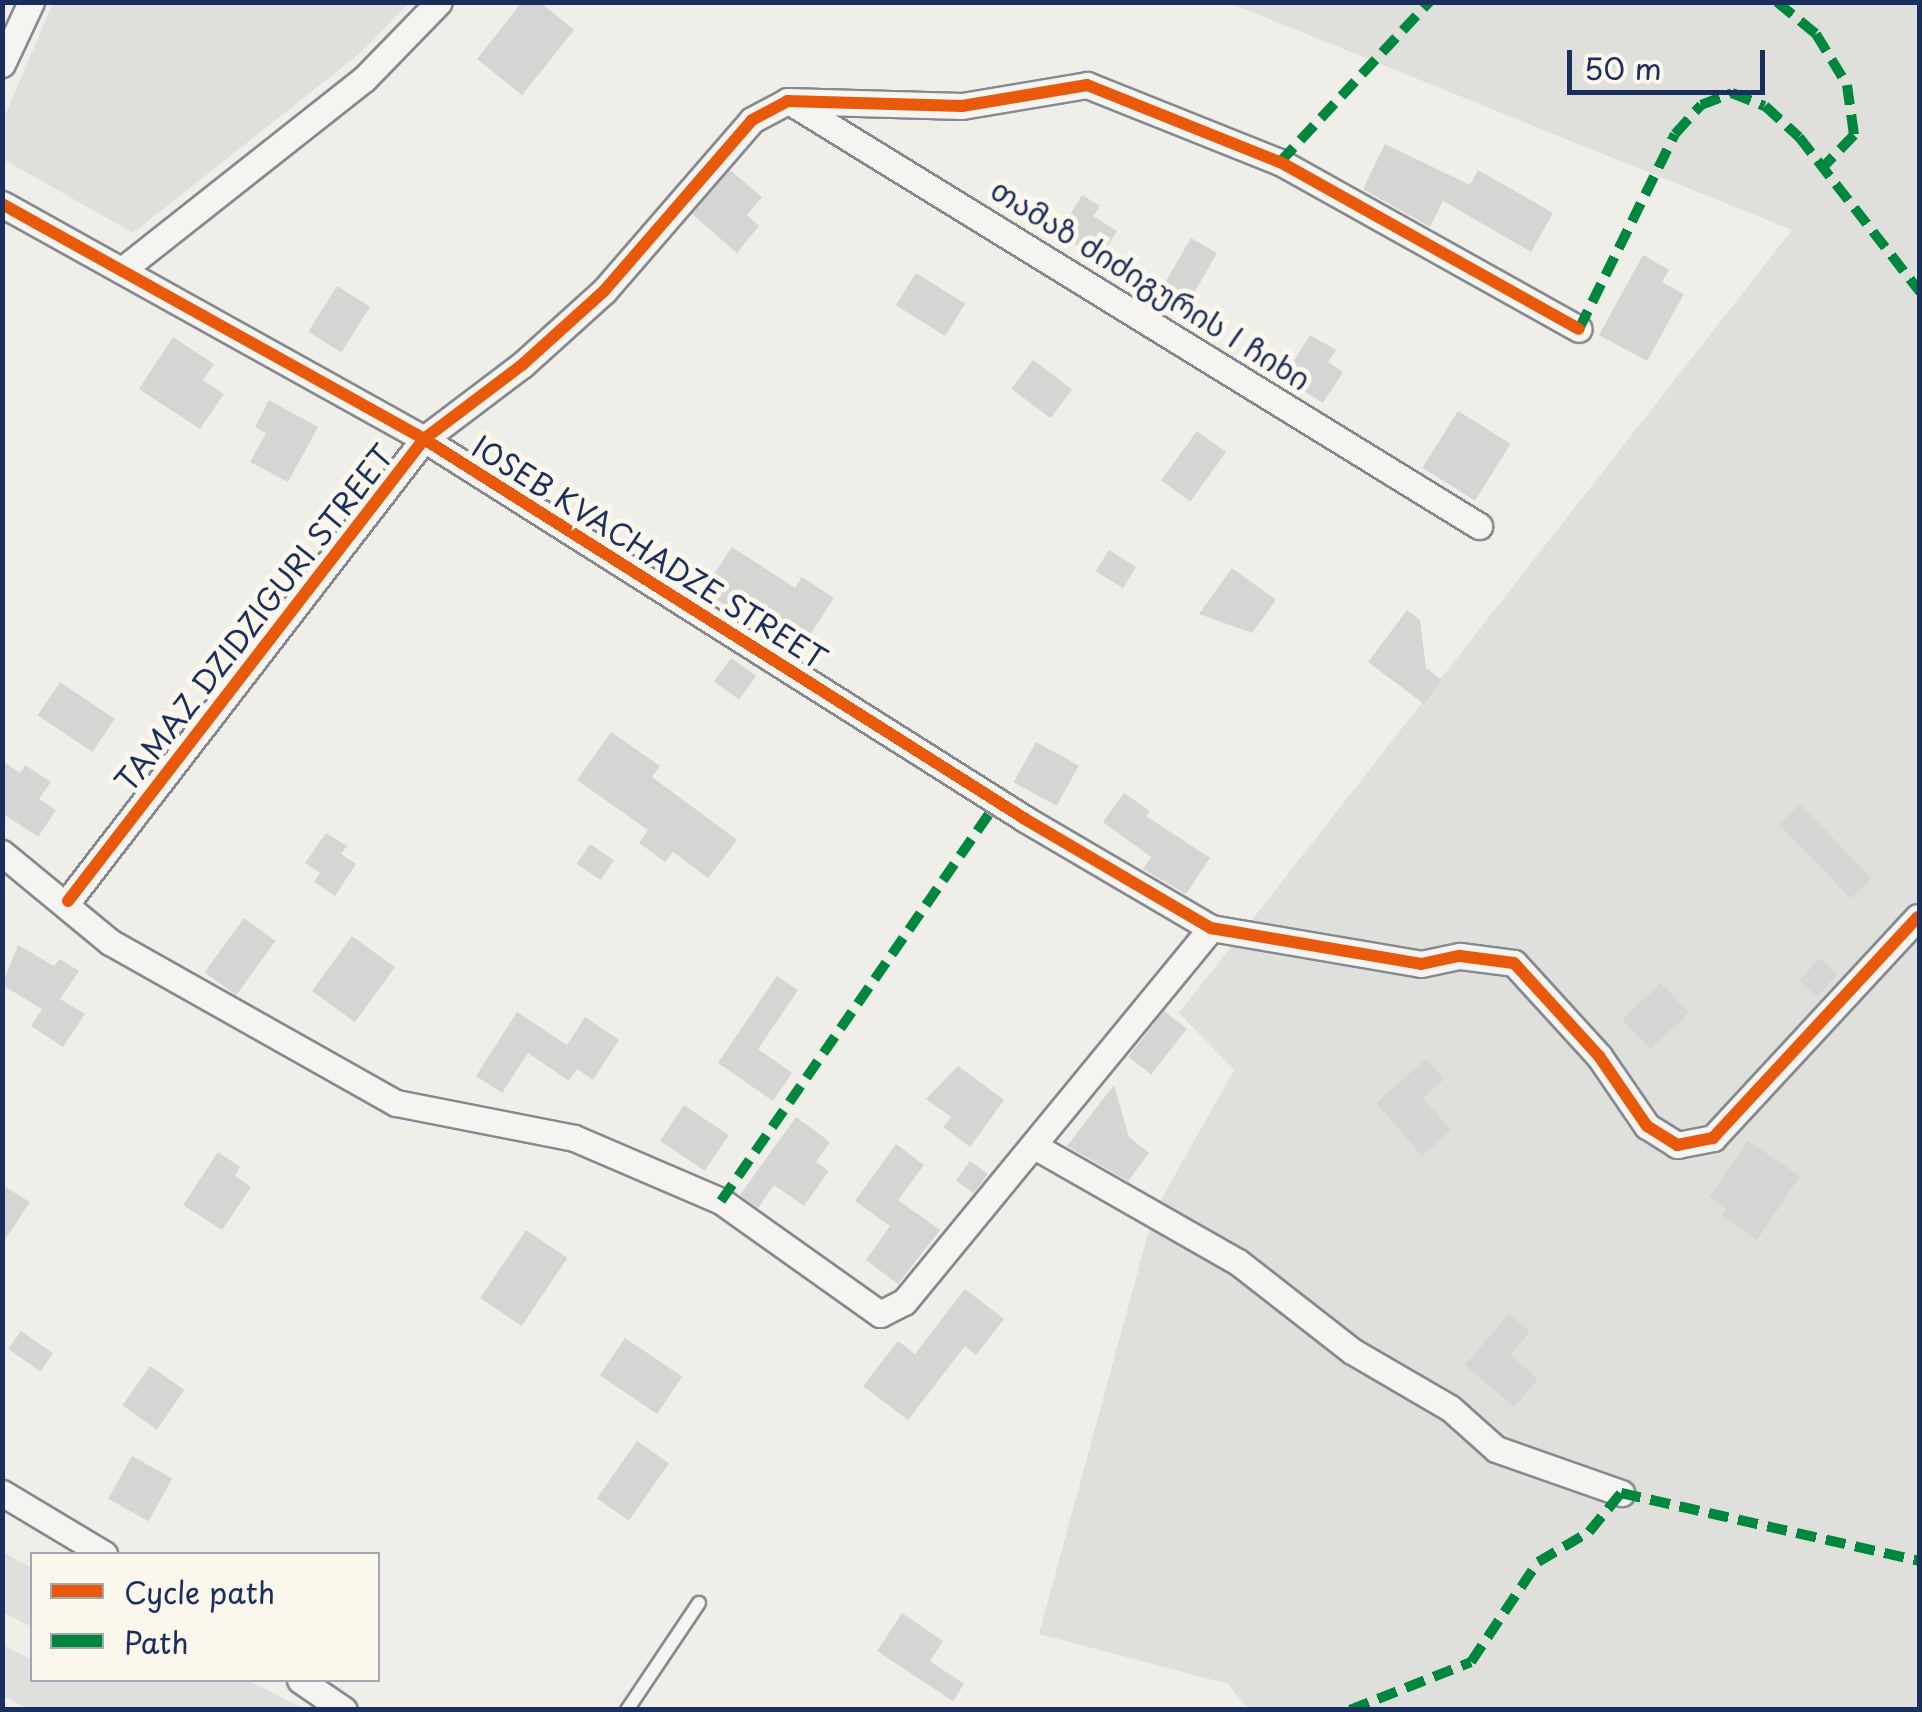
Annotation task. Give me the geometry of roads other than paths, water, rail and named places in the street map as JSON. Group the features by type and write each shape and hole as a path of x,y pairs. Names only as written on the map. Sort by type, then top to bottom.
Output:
{"street":[{"path":"2,64 31,2"},
{"path":"122,270 364,80 439,2"},
{"path":"787,101 962,106 1087,85 1280,162 1579,329"},
{"name":"TAMAZ DZIDZIGURI STREET","path":"68,900 424,439 522,366 604,291 752,120 787,101"},
{"name":"თამაზ ძიძიგურის I ჩიხი","path":"787,101 1479,526"},
{"name":"IOSEB KVACHADZE STREET","path":"2,204 424,439 1025,819 1211,928"},
{"path":"2,852 68,900 110,942 396,1104 574,1138 721,1202 880,1314 904,1302 1036,1146 1211,928 1421,964 1460,956 1514,963 1599,1056 1647,1126 1677,1145 1713,1138 1918,917"},
{"path":"1036,1146 1238,1262 1352,1352 1450,1408 1496,1449 1621,1493"},
{"path":"2,1492 101,1552"},
{"path":"303,1682 344,1710"}],"lane":[{"path":"627,1710 699,1603"}]}
